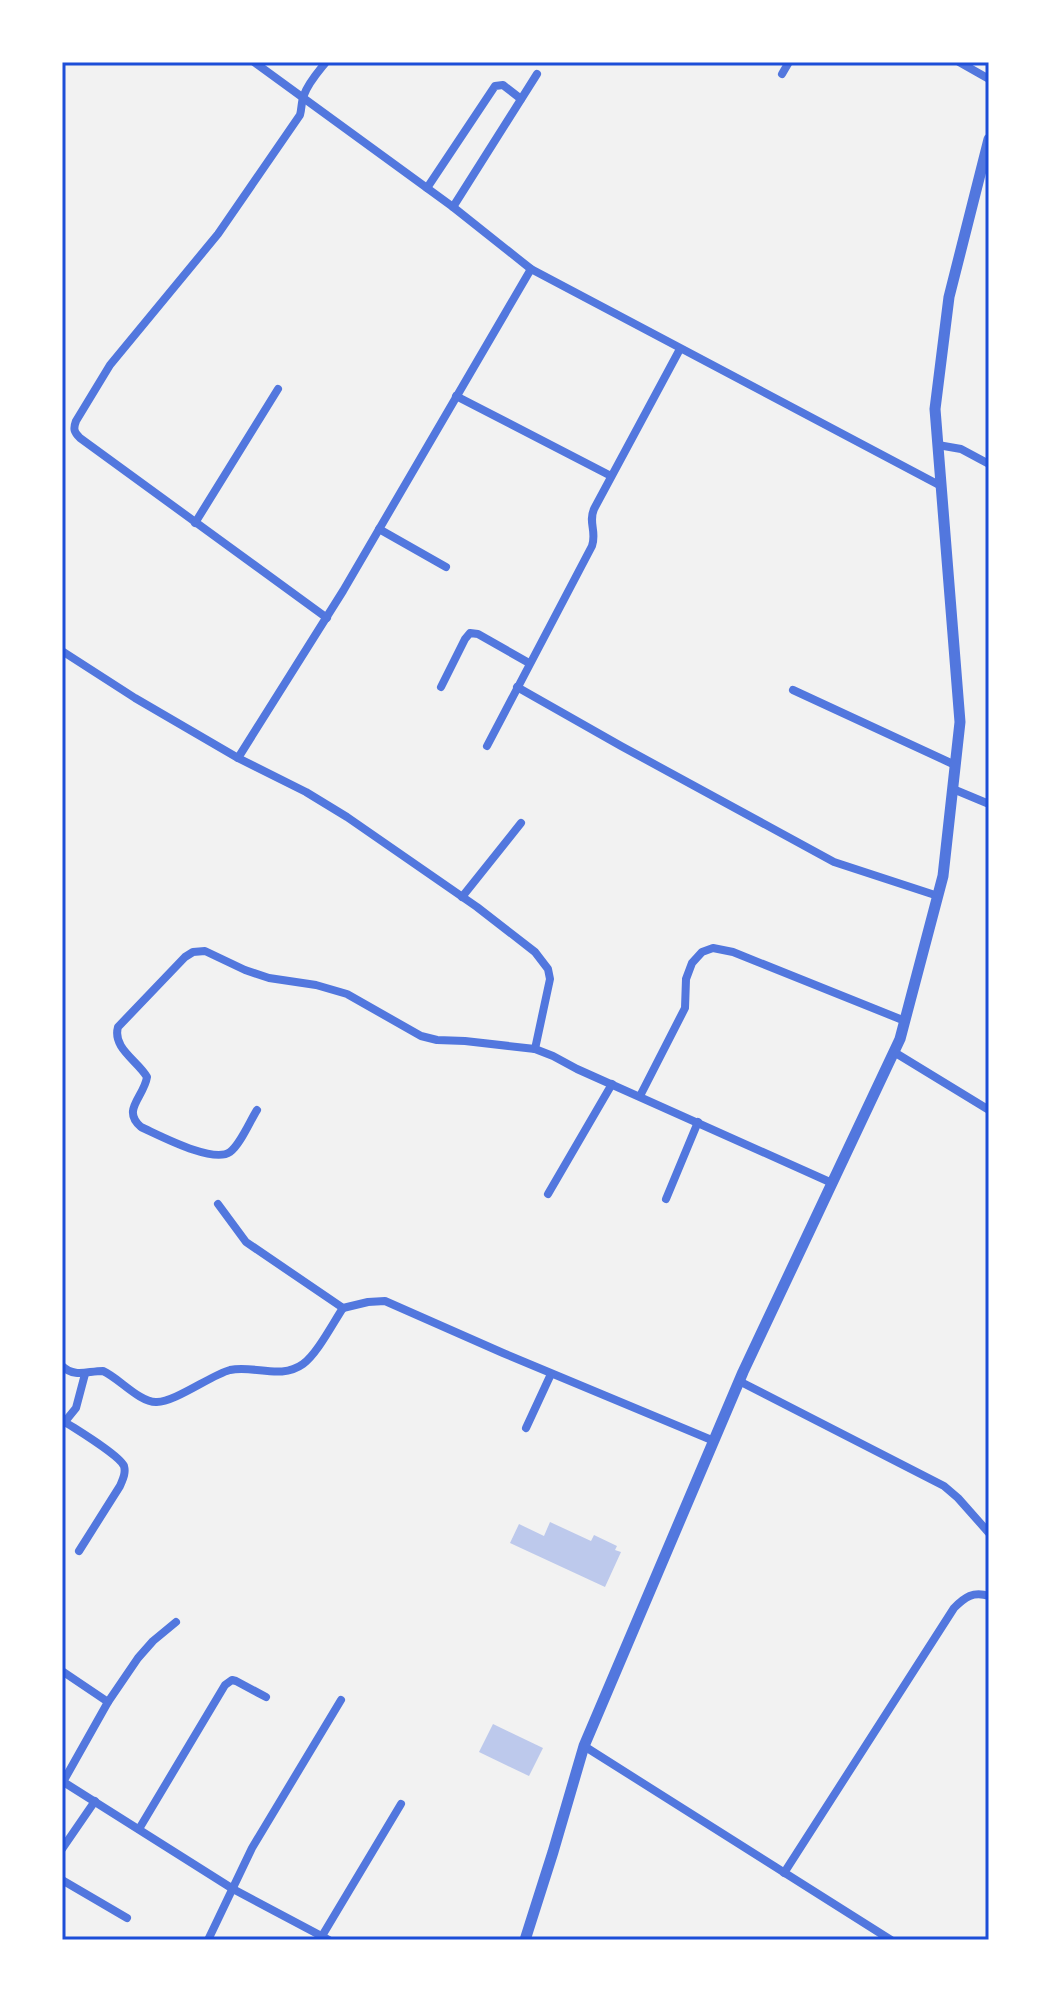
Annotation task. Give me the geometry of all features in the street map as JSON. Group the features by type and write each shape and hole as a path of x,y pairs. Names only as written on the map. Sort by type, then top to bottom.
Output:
{"street":[{"path":"254,62 453,207 531,269 941,486"},
{"path":"326,62 308,85 300,115 218,234 110,365 74,428 80,438 327,618"},
{"path":"782,74 789,62"},
{"path":"959,62 989,79"},
{"path":"453,207 537,74"},
{"path":"427,188 495,86 506,87 521,99"},
{"path":"525,1940 584,1746 739,1381 900,1039 938,896 943,876 960,722 935,409 949,297 989,139"},
{"path":"238,758 327,618 531,269"},
{"path":"487,746 592,546 595,534 591,515 680,349"},
{"path":"195,523 278,389"},
{"path":"456,396 611,476"},
{"path":"938,445 961,449 989,464"},
{"path":"379,529 446,567"},
{"path":"441,687 470,633 478,634 529,663"},
{"path":"62,651 238,758 306,792 347,817 535,952 548,969 549,988 535,1049"},
{"path":"517,687 834,862 938,896"},
{"path":"793,690 955,765"},
{"path":"953,789 989,804"},
{"path":"462,897 521,823"},
{"path":"640,1096 685,1008 686,979 692,963 702,952 713,948 733,952 905,1021"},
{"path":"257,1110 234,1148 228,1154 220,1155 199,1152 141,1127 134,1121 134,1105 147,1083 147,1077 119,1043 116,1035 118,1027 193,952 205,951 269,978 316,985 347,994 421,1036 535,1049 832,1183"},
{"path":"894,1052 989,1110"},
{"path":"548,1194 612,1084"},
{"path":"666,1199 698,1122"},
{"path":"218,1204 246,1242 343,1308"},
{"path":"62,1366 74,1373 103,1371 144,1398 164,1402 226,1371 239,1369 277,1373 292,1370 311,1356 343,1308 385,1301 714,1441"},
{"path":"79,1551 124,1477 123,1464 115,1456 63,1424 76,1408 85,1374"},
{"path":"526,1428 551,1374"},
{"path":"739,1381 944,1486 989,1533"},
{"path":"784,1873 954,1608 970,1595 979,1593 989,1596"},
{"path":"176,1622 142,1652 108,1702 62,1781 233,1889 326,1938 401,1804"},
{"path":"62,1671 108,1702"},
{"path":"139,1829 225,1685 236,1681 266,1697"},
{"path":"208,1940 252,1848 341,1700"},
{"path":"584,1746 891,1940"},
{"path":"62,1849 95,1801"},
{"path":"64,1884 127,1918"}],"building":[{"path":"550,1522 591,1541 594,1535 617,1546 615,1550 621,1552 605,1587 510,1543 519,1524 544,1536"},
{"path":"493,1724 543,1748 529,1776 479,1752"}]}
